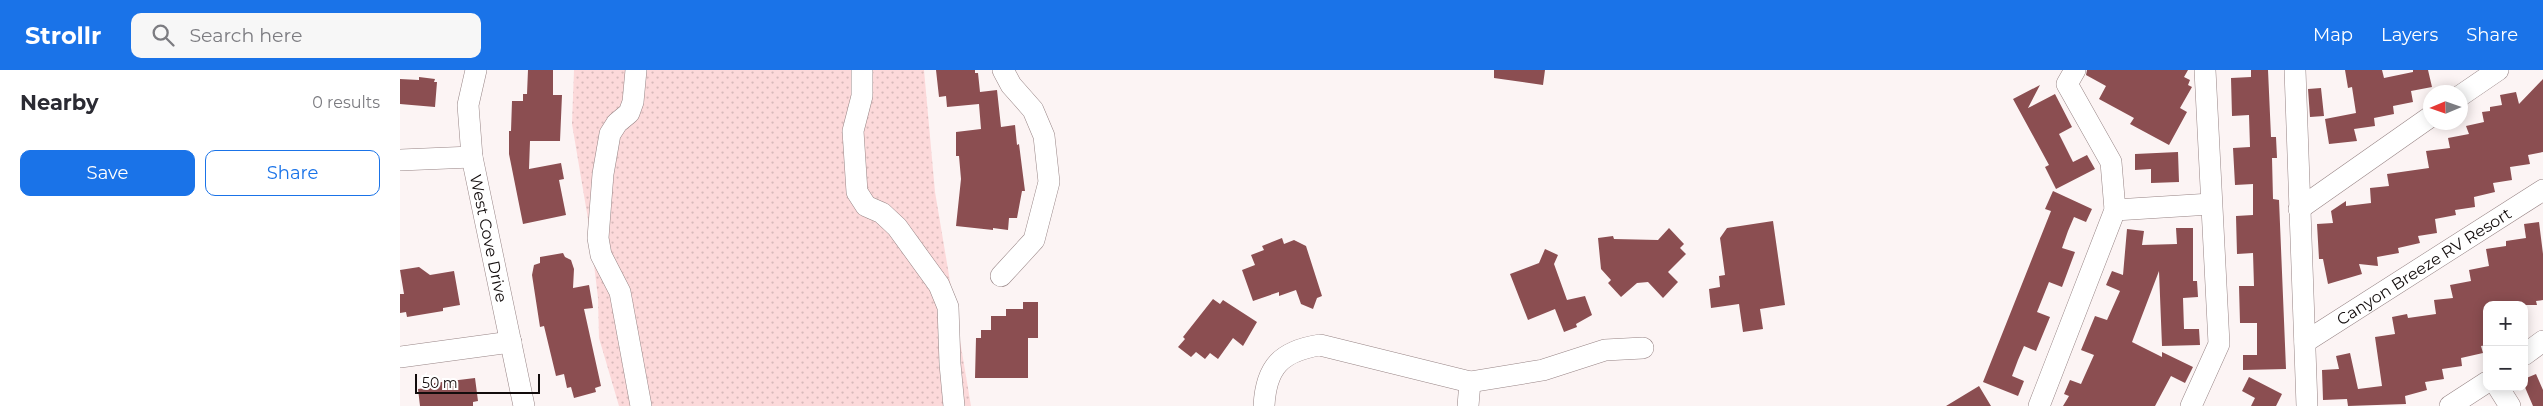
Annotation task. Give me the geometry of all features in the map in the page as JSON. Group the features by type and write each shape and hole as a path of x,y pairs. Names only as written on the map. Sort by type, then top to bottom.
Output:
{"street":[{"name":"West Cove Drive","path":"476,70 468,105 472,157 524,406"},
{"path":"636,70 633,102 629,114 617,123 610,134 603,174 598,238 601,255 620,292 641,406"},
{"path":"862,70 862,96 853,131 857,192 866,206 882,213 897,227 939,285 948,307 954,406"},
{"path":"1001,276 1034,240 1049,182 1044,136 1033,110 1011,85 1003,70"},
{"path":"2038,406 2115,210 2111,162 2067,84 2075,70"},
{"path":"2191,406 2219,344 2205,70"},
{"path":"2294,70 2307,406"},
{"path":"2468,91 2498,70"},
{"path":"2299,209 2423,122"},
{"path":"400,160 472,157"},
{"name":"Canyon Breeze RV Resort","path":"2305,342 2543,190"},
{"path":"2115,210 2211,204"},
{"path":"2528,352 2543,341"},
{"path":"400,357 511,342"},
{"path":"1264,406 1270,372 1284,356 1303,347 1320,345 1470,382 1543,370 1605,350 1643,348"},
{"path":"1468,406 1470,382"},
{"path":"2450,406 2483,385"},
{"path":"2501,391 2510,406"}],"shaded area":[{"path":"574,70 924,70 935,192 971,406 619,406 599,338 598,298 590,231 572,124"}],"building":[{"path":"528,70 553,70 553,95 562,95 560,141 530,141 529,169 561,163 564,179 559,180 566,215 523,224 509,154 509,131 511,131 512,101 523,101 523,94 527,94"},
{"path":"936,70 975,70 975,73 978,73 980,92 997,90 1001,127 1015,125 1025,191 1022,191 1017,218 1009,218 1008,230 956,226 961,179 959,156 956,156 956,132 981,129 979,104 947,107 946,96 939,97"},
{"path":"1494,70 1545,70 1543,85 1494,78"},
{"path":"2087,70 2188,70 2184,77 2190,80 2188,85 2192,87 2180,108 2187,112 2169,145 2130,124 2134,118 2099,99 2106,86 2086,75"},
{"path":"2251,70 2268,70 2271,137 2276,137 2277,158 2272,158 2273,199 2279,200 2286,369 2243,370 2243,355 2257,355 2257,323 2240,323 2239,286 2254,286 2253,253 2237,254 2236,216 2253,215 2253,184 2235,185 2233,148 2250,147 2249,115 2232,116 2231,78 2251,77"},
{"path":"2345,70 2382,70 2384,78 2413,72 2413,70 2428,70 2432,85 2423,85 2423,89 2411,91 2413,102 2393,106 2394,114 2374,118 2375,126 2354,129 2357,141 2329,144 2325,119 2356,113 2352,87 2348,88"},
{"path":"419,77 435,79 434,82 437,82 435,107 400,104 400,79 419,80"},
{"path":"2543,79 2543,152 2528,155 2530,164 2510,167 2512,180 2493,183 2495,192 2474,197 2475,207 2455,210 2456,215 2435,219 2437,233 2418,236 2420,243 2398,248 2399,253 2377,257 2378,266 2359,264 2362,274 2328,284 2323,259 2319,259 2317,224 2333,223 2331,211 2346,201 2346,206 2371,203 2370,188 2389,186 2387,174 2429,168 2426,151 2450,148 2448,138 2469,134 2468,126 2484,122 2482,112 2490,111 2490,107 2502,105 2500,95 2516,92 2519,104"},
{"path":"2040,85 2028,108 2055,94 2072,127 2059,134 2073,162 2087,155 2095,169 2056,189 2045,167 2049,165 2013,99"},
{"path":"2321,88 2324,116 2310,117 2308,89"},
{"path":"2178,152 2179,182 2151,183 2151,169 2135,170 2135,154"},
{"path":"2053,191 2092,209 2086,222 2074,217 2068,231 2062,248 2075,252 2062,287 2049,282 2037,312 2050,317 2036,351 2024,346 2018,360 2012,376 2024,381 2018,396 1983,382 2051,211 2045,209"},
{"path":"1773,221 1785,305 1760,309 1763,329 1743,332 1739,304 1711,308 1709,289 1720,287 1719,276 1725,275 1720,238 1727,228"},
{"path":"2539,222 2543,254 2543,300 2536,301 2537,305 2528,305 2528,301 2483,301 2483,346 2481,346 2483,353 2461,358 2462,366 2442,369 2444,379 2425,382 2427,390 2405,396 2406,404 2348,406 2347,399 2323,400 2322,370 2339,369 2336,356 2350,353 2358,389 2382,386 2375,337 2395,334 2392,317 2407,314 2408,318 2436,314 2434,300 2453,298 2450,285 2471,281 2469,270 2489,266 2486,249 2506,246 2506,241 2526,238 2524,224"},
{"path":"1669,228 1684,244 1680,248 1686,254 1668,272 1678,282 1663,298 1648,282 1637,283 1621,297 1608,283 1611,280 1601,269 1598,238 1613,236 1614,239 1658,240"},
{"path":"2176,228 2193,228 2193,281 2197,281 2198,297 2183,298 2184,329 2199,329 2200,345 2162,346 2159,271 2132,342 2162,357 2162,352 2193,367 2185,383 2171,376 2155,406 2063,406 2069,396 2064,394 2070,380 2081,384 2094,355 2081,350 2095,316 2107,320 2120,291 2106,285 2112,271 2123,275 2127,229 2144,231 2142,245 2177,244"},
{"path":"1282,238 1284,244 1294,240 1306,246 1322,296 1317,298 1313,309 1301,304 1296,290 1279,296 1279,292 1253,301 1242,270 1255,265 1251,255 1264,250 1262,246"},
{"path":"1545,249 1558,255 1554,264 1567,300 1585,296 1592,315 1576,324 1577,327 1564,332 1555,309 1528,320 1510,274 1539,263"},
{"path":"563,253 565,257 571,260 574,269 573,288 589,285 593,308 584,309 601,386 595,388 596,392 574,398 571,387 567,388 564,374 556,376 544,326 540,327 532,275 534,265 540,263 540,257"},
{"path":"419,267 430,275 454,271 460,305 443,308 443,311 407,317 406,312 400,313 400,294 404,294 400,270"},
{"path":"1213,299 1220,304 1223,300 1257,322 1243,346 1233,338 1218,359 1210,353 1205,359 1196,352 1191,357 1178,347 1185,339 1183,337"},
{"path":"1023,302 1038,302 1038,338 1028,338 1028,378 975,378 976,338 981,338 981,330 991,330 991,316 1006,316 1006,309 1023,309"},
{"path":"2536,374 2543,390 2543,406 2533,406 2527,391 2528,377"},
{"path":"2249,377 2282,394 2276,406 2251,406 2255,398 2242,391"},
{"path":"475,378 478,401 473,402 473,406 420,406 418,389 434,387 434,383"},
{"path":"1979,386 1991,406 1946,406"}]}
